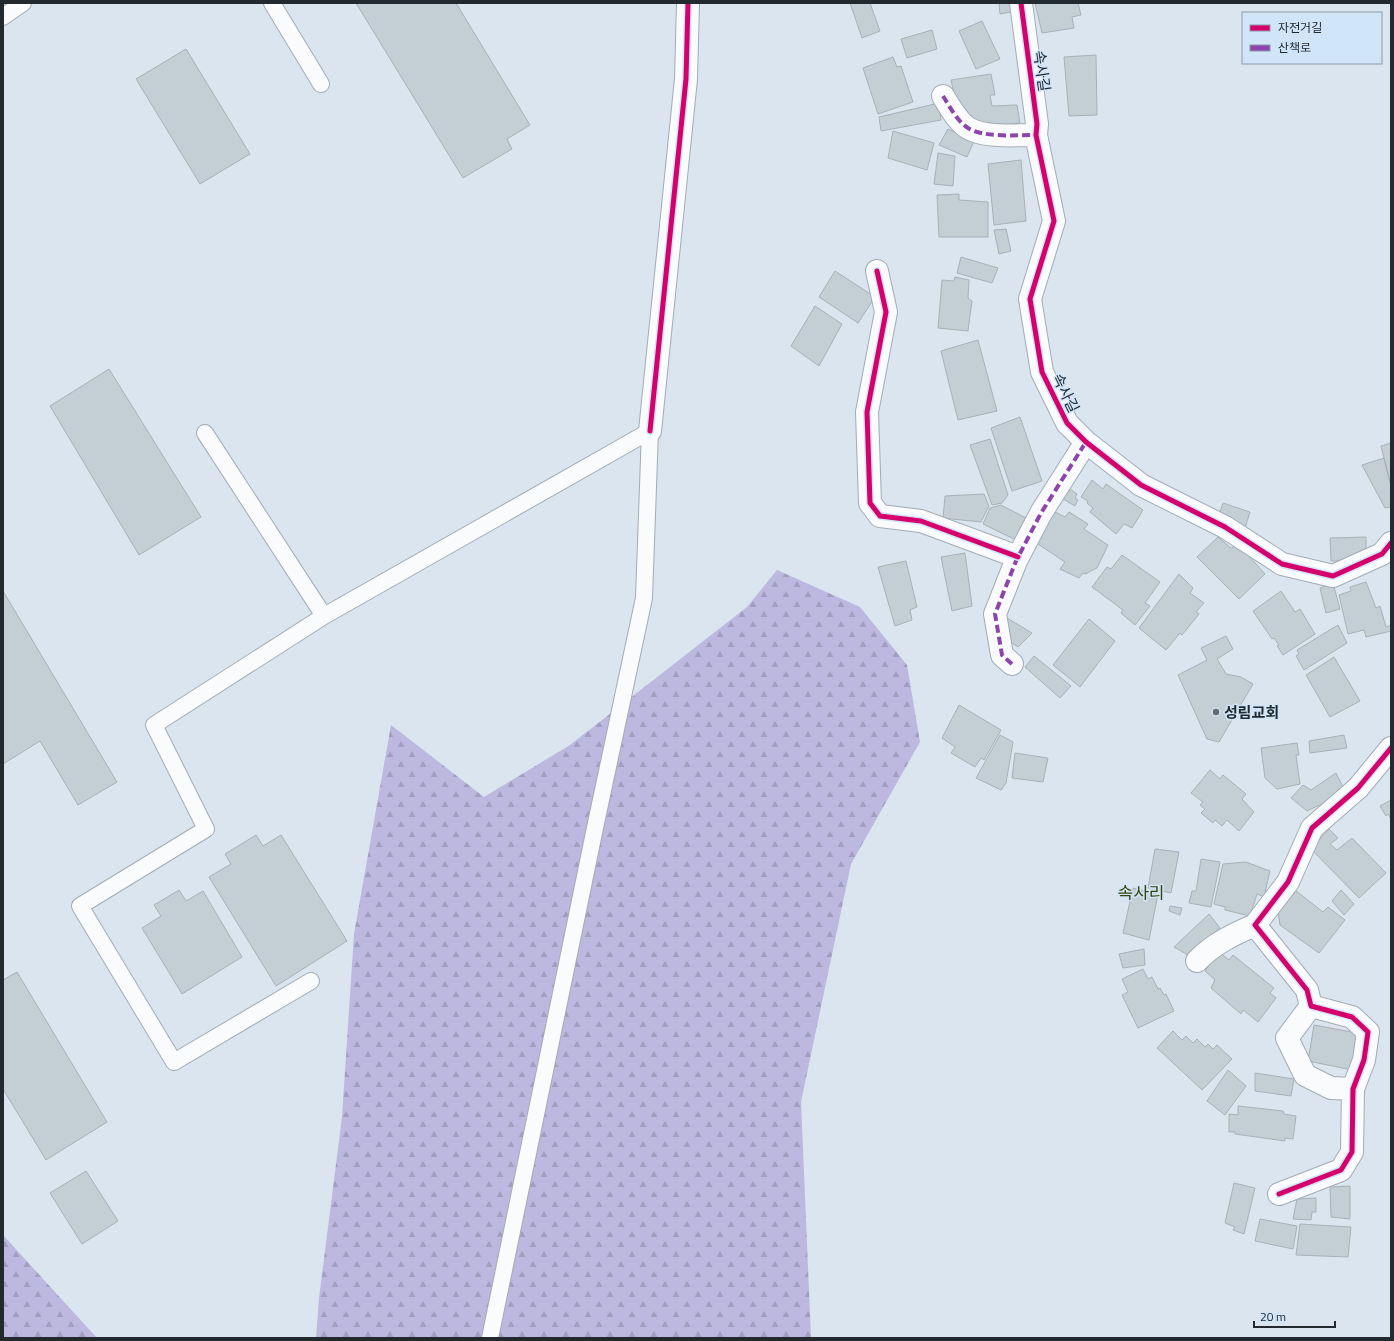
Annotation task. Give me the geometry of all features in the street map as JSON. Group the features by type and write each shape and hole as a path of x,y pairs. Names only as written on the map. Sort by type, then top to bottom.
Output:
{"street":[{"path":"650,431 686,79 688,3"},
{"name":"속사길","path":"1021,3 1037,124 1036,135 1054,221 1030,299 1042,372 1068,423 1086,442 1141,485 1225,527 1282,564 1333,576 1382,554 1391,545"},
{"path":"943,96 953,113 968,128 994,136 1036,135"},
{"path":"877,271 886,312 867,412 870,503 880,516 921,521 1018,557"},
{"path":"1012,664 1002,655 995,614 1018,557 1041,513 1086,442"},
{"path":"1197,961 1206,951 1232,935 1255,925 1288,882 1312,828 1358,788 1391,748"},
{"path":"1255,925 1307,990 1311,1006"},
{"path":"1311,1006 1287,1038 1305,1074 1331,1088 1353,1088"},
{"path":"1279,1194 1341,1170 1352,1152 1353,1088 1364,1060 1368,1032 1352,1017 1311,1006"}],"lane":[{"path":"3,16 23,3"},
{"path":"272,3 321,84"},
{"path":"311,981 174,1062 80,906 206,830 154,725 324,616 650,431"},
{"path":"490,1338 644,598 650,431"},
{"path":"205,433 324,616"}],"green space":[{"path":"777,570 860,607 907,665 920,742 851,864 801,1102 811,1338 316,1338 319,1298 342,1117 354,934 391,725 484,797 570,745 747,607"},
{"path":"3,1235 97,1338 3,1338"}],"building":[{"path":"356,3 456,3 530,125 507,139 512,149 463,178"},
{"path":"850,3 870,3 880,31 862,38"},
{"path":"999,3 1015,3 1017,11 1000,14"},
{"path":"1035,3 1078,3 1081,15 1072,17 1074,28 1042,33"},
{"path":"982,21 1000,59 976,69 959,31"},
{"path":"932,30 937,49 907,58 901,39"},
{"path":"186,49 250,154 200,184 136,79"},
{"path":"1096,55 1097,115 1069,116 1064,57"},
{"path":"893,57 897,67 901,66 913,102 878,114 863,68"},
{"path":"991,74 995,95 990,95 992,106 1017,105 1020,123 989,127 958,112 951,80"},
{"path":"939,103 941,120 881,131 879,117"},
{"path":"948,129 974,141 967,157 939,145"},
{"path":"893,131 934,143 927,170 888,158"},
{"path":"938,153 955,156 953,186 934,184"},
{"path":"1021,160 1026,221 994,225 988,164"},
{"path":"959,194 959,200 988,202 988,237 939,237 937,195"},
{"path":"1006,229 1011,251 999,254 994,230"},
{"path":"961,257 998,268 992,283 957,273"},
{"path":"835,271 875,297 858,323 819,297"},
{"path":"955,277 969,280 968,298 972,301 968,331 938,328 942,280 954,281"},
{"path":"815,306 842,324 819,366 791,346"},
{"path":"978,340 997,411 958,420 941,351"},
{"path":"109,369 201,517 139,555 50,406"},
{"path":"1020,417 1042,481 1012,491 991,428"},
{"path":"990,439 1008,495 1002,503 992,505 970,445"},
{"path":"1391,443 1391,486 1381,446"},
{"path":"1384,458 1391,486 1391,507 1385,508 1362,465"},
{"path":"1092,480 1103,489 1106,484 1143,510 1132,528 1124,524 1116,534 1090,512 1093,508 1087,503 1088,501 1081,497"},
{"path":"1064,485 1077,494 1075,498 1078,500 1075,506 1058,496"},
{"path":"984,494 989,506 981,522 943,518 945,496"},
{"path":"1223,503 1250,512 1245,528 1219,515"},
{"path":"1001,505 1026,518 1016,540 983,524 990,508"},
{"path":"1053,511 1065,517 1069,512 1088,524 1084,529 1108,545 1097,568 1085,574 1083,573 1079,578 1060,569 1065,562 1035,542"},
{"path":"1218,537 1231,548 1239,545 1265,574 1239,599 1197,557"},
{"path":"1366,537 1366,554 1352,561 1331,561 1330,538"},
{"path":"965,553 972,606 952,611 941,557"},
{"path":"1122,555 1160,582 1145,603 1150,606 1135,625 1121,613 1123,610 1092,587 1107,567 1111,569"},
{"path":"906,561 917,607 910,610 912,620 895,626 878,567"},
{"path":"1179,574 1193,588 1190,593 1204,603 1196,612 1199,614 1182,635 1180,633 1166,650 1139,628"},
{"path":"1366,582 1376,608 1380,606 1386,627 1391,625 1391,631 1366,637 1364,630 1348,634 1339,595 1351,591 1350,587"},
{"path":"1333,583 1340,609 1326,613 1320,588"},
{"path":"3,591 117,782 78,805 40,741 3,764"},
{"path":"1281,591 1295,612 1300,609 1315,634 1283,655 1277,646 1279,645 1274,638 1272,639 1253,611"},
{"path":"1007,618 1032,633 1018,647 1006,639 1004,621"},
{"path":"1089,619 1115,641 1080,687 1053,665"},
{"path":"1338,625 1347,643 1304,670 1296,656 1299,654 1297,650"},
{"name":"성림교회","path":"1226,636 1233,649 1217,659 1226,674 1241,677 1253,684 1219,742 1207,739 1178,675 1207,660 1201,648"},
{"path":"1034,656 1071,686 1060,698 1025,667"},
{"path":"1334,657 1360,701 1330,717 1306,675"},
{"path":"959,705 1001,730 984,760 981,758 975,767 951,753 955,747 942,738"},
{"path":"1000,735 1013,742 1006,783 1001,790 976,778"},
{"path":"1344,735 1347,748 1310,753 1309,741"},
{"path":"1297,743 1299,755 1296,755 1300,784 1277,789 1265,778 1261,748"},
{"path":"1015,753 1048,758 1043,782 1012,778"},
{"path":"1210,770 1220,779 1223,775 1246,794 1242,799 1254,812 1239,831 1227,820 1222,826 1215,820 1213,823 1201,813 1205,809 1200,805 1203,802 1191,793"},
{"path":"1336,773 1344,789 1332,799 1307,811 1291,798 1303,785 1311,790"},
{"path":"1391,800 1391,819 1388,814 1386,816 1380,806"},
{"path":"1329,829 1338,838 1330,844 1337,850 1352,838 1386,873 1359,898 1311,849"},
{"path":"256,835 263,846 281,835 347,941 276,986 209,877 231,864 225,854"},
{"path":"1155,849 1179,852 1171,893 1148,888"},
{"path":"1201,859 1220,862 1211,907 1189,903 1192,891 1196,891"},
{"path":"1246,862 1270,871 1264,897 1257,894 1250,916 1225,910 1225,907 1214,904 1223,864"},
{"path":"1133,888 1158,894 1149,940 1123,933"},
{"path":"179,890 186,901 203,891 242,957 182,994 142,928 161,916 154,905"},
{"path":"1295,890 1323,912 1328,907 1345,920 1319,953 1280,925 1278,911"},
{"path":"1341,890 1354,904 1344,915 1332,901"},
{"path":"1170,906 1182,908 1180,915 1169,911"},
{"path":"1209,914 1220,928 1188,955 1174,947"},
{"path":"1144,949 1145,965 1123,968 1119,954"},
{"path":"1218,951 1229,960 1233,955 1274,988 1270,993 1276,998 1258,1022 1243,1010 1241,1014 1211,988 1215,980 1205,971"},
{"path":"1143,969 1148,979 1152,977 1158,989 1160,988 1164,995 1166,994 1174,1011 1138,1028 1122,995 1128,992 1122,979"},
{"path":"17,972 107,1122 46,1160 3,1089 3,980"},
{"path":"1314,1025 1357,1033 1352,1070 1308,1061"},
{"path":"1173,1031 1182,1040 1186,1036 1193,1043 1197,1039 1205,1047 1208,1044 1213,1049 1217,1045 1232,1059 1202,1090 1157,1048"},
{"path":"1228,1070 1246,1086 1225,1115 1207,1101"},
{"path":"1255,1073 1294,1079 1291,1096 1255,1091"},
{"path":"1238,1106 1283,1111 1284,1114 1296,1116 1293,1139 1285,1138 1285,1141 1229,1132 1229,1114 1238,1115"},
{"path":"86,1171 118,1221 82,1244 50,1193"},
{"path":"1234,1183 1255,1188 1244,1234 1233,1230 1235,1227 1225,1223"},
{"path":"1350,1186 1350,1219 1331,1217 1330,1187"},
{"path":"1316,1198 1316,1212 1312,1212 1311,1220 1293,1219 1297,1199"},
{"path":"1260,1219 1297,1226 1293,1249 1255,1241"},
{"path":"1300,1224 1351,1227 1348,1257 1296,1255"}],"marked path":[{"path":"943,96 960,122 975,131 992,135 1036,135"},
{"path":"1012,664 1002,655 995,614 1016,561 1041,513 1086,442"}],"cycle path":[{"path":"650,431 686,79 688,3"},
{"path":"1021,3 1037,124 1036,135 1054,221 1030,299 1042,372 1067,423 1086,442 1141,485 1225,527 1282,564 1333,576 1382,554 1391,543"},
{"path":"877,271 886,312 867,412 870,503 880,516 921,521 1018,557"},
{"path":"1279,1194 1341,1170 1352,1152 1353,1089 1364,1060 1368,1032 1352,1017 1311,1006 1307,990 1255,925 1288,882 1312,828 1358,788 1391,748"}],"place":[{"name":"성림교회","path":"1216,712"}],"district":[{"name":"속사리","path":"1141,893"}]}
